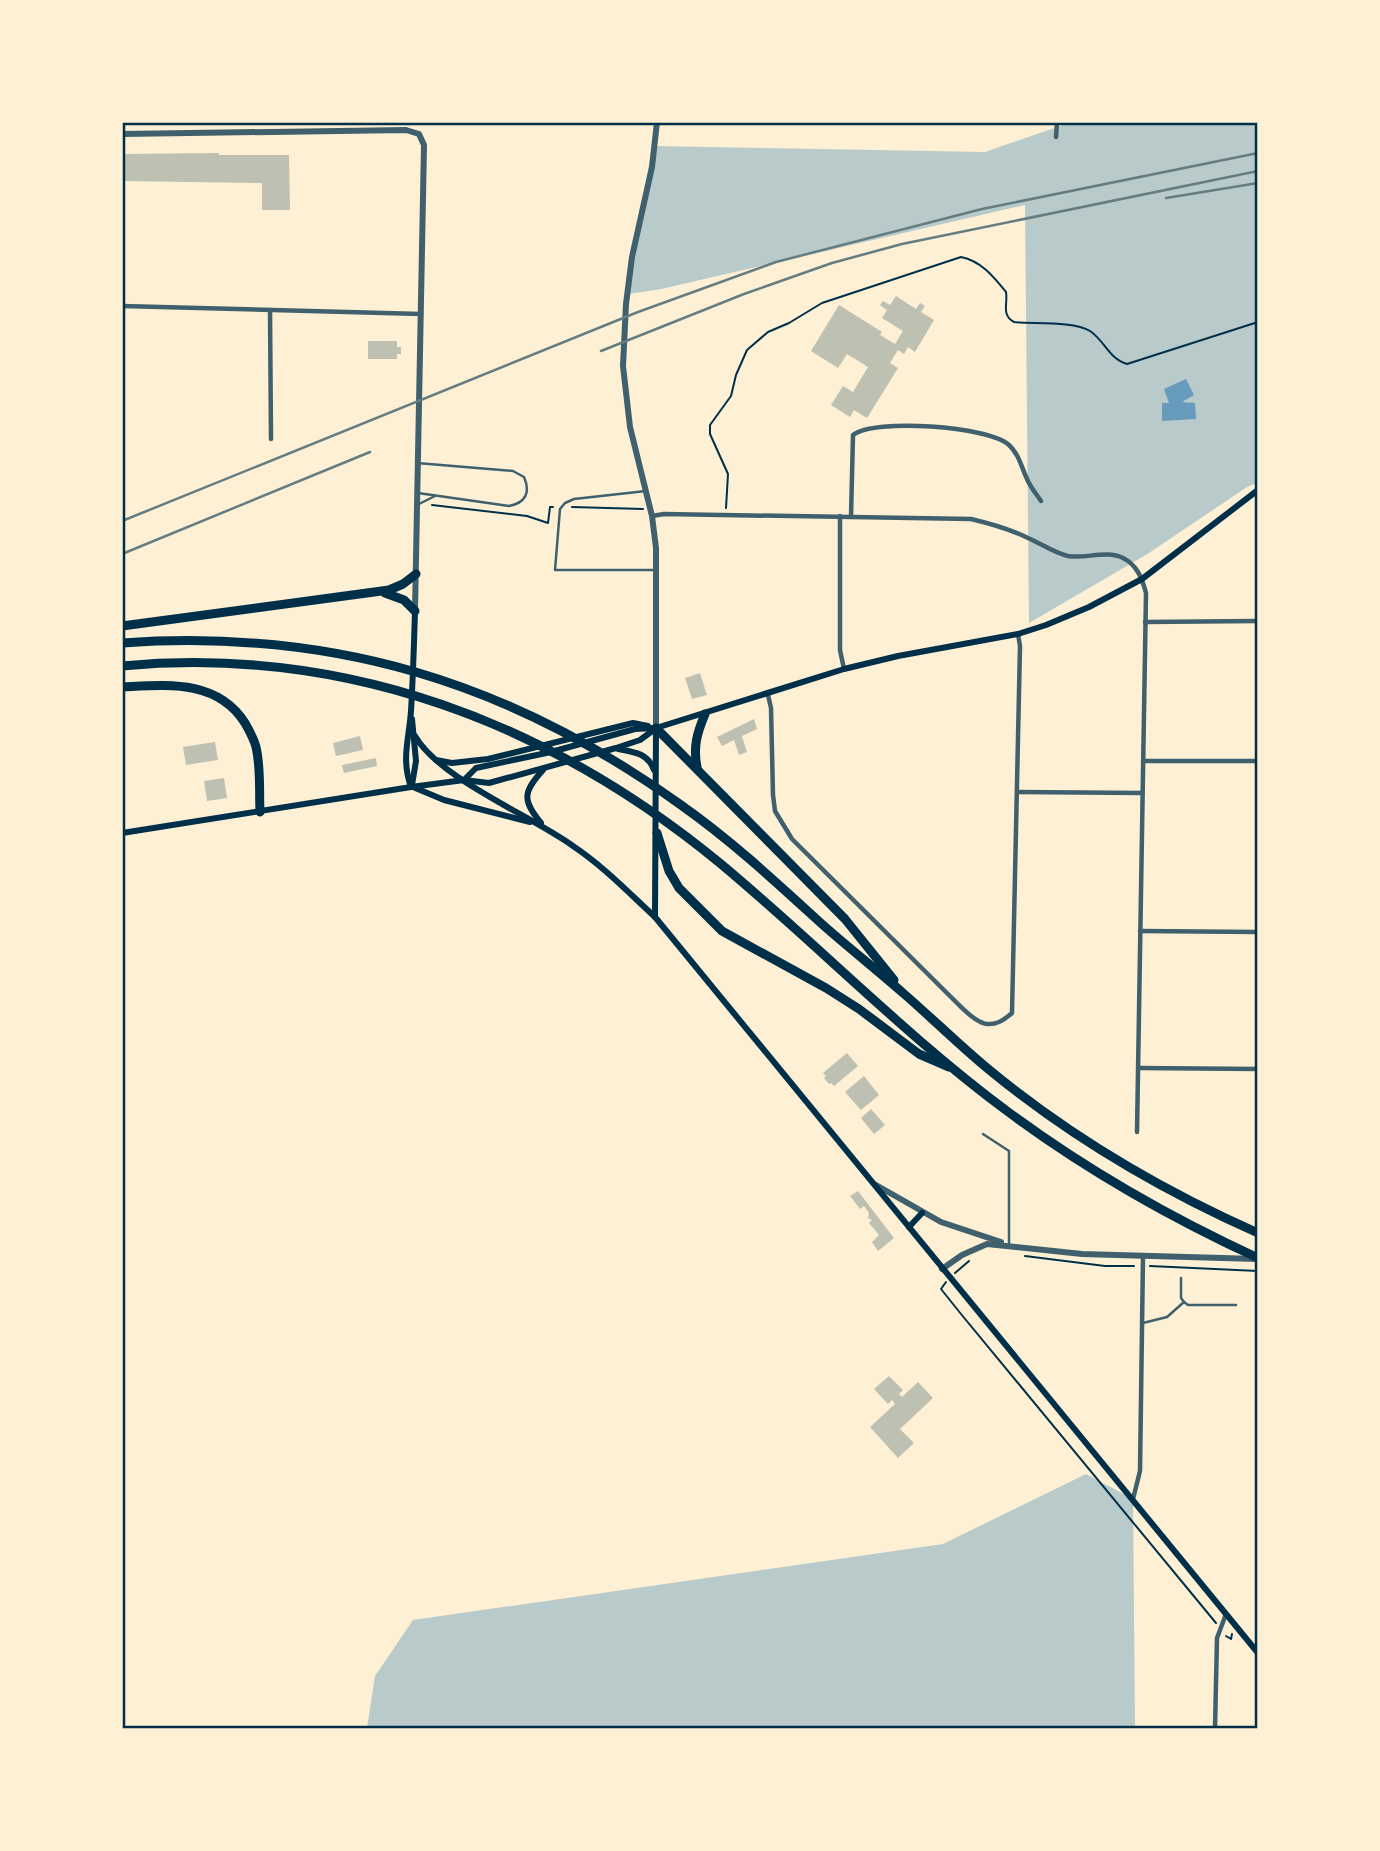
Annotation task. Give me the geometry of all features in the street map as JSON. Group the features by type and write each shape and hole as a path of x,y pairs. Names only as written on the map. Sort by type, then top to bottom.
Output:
{"highway":[{"path":"122,626 380,592 397,588 416,574"},
{"path":"380,592 404,600 415,611"},
{"path":"122,643 248,641 316,649 382,662 441,679 541,719 635,773 683,807 764,871 839,940 906,995 944,1032 1033,1105 1145,1176 1203,1208 1258,1233"},
{"path":"122,666 178,662 260,665 382,685 441,703 511,730 589,770 729,871 956,1069 1014,1116 1149,1204 1258,1258"},
{"path":"122,687 195,687 229,704 242,719 256,744 260,812"},
{"path":"698,769 694,753 696,736 705,714"},
{"path":"656,728 845,919 906,995"},
{"path":"657,833 669,871 679,888 722,931 826,988 919,1054 956,1069"}],"main road":[{"path":"464,779 476,768 635,729 656,728 844,669 1018,634 1089,607 1142,579 1258,490"},
{"path":"411,787 406,770 415,611"},
{"path":"411,714 416,761 411,787"},
{"path":"434,760 452,763 488,759 633,723 656,728"},
{"path":"122,833 464,779 489,783 616,748 640,740 656,728"},
{"path":"655,917 656,728"},
{"path":"415,736 434,760 574,846 655,917 1258,1653"},
{"path":"616,748 644,755 656,774"},
{"path":"543,826 531,811 526,795 529,786 544,769"},
{"path":"411,787 444,800 543,826"},
{"path":"909,1227 922,1213"}],"street":[{"path":"656,728 656,570 652,516 630,427 623,366 626,304 632,257 652,167 657,122"},
{"path":"1056,137 1057,122"},
{"path":"122,134 406,130 419,134 424,145 415,611"},
{"path":"122,306 421,314"},
{"path":"270,310 271,439"},
{"path":"851,517 853,435 860,430 877,427 938,426 984,432 998,437 1009,444 1017,454 1030,485 1041,501"},
{"path":"652,516 664,514 971,519 1002,526 1067,556 1121,557 1134,565 1146,593 1137,1132"},
{"path":"840,516 840,650 844,669"},
{"path":"1145,622 1258,621"},
{"path":"768,695 771,708 775,811 792,839 971,1016 979,1022 997,1023 1012,1013 1018,792 1018,634"},
{"path":"1143,761 1258,761"},
{"path":"1018,792 1143,793"},
{"path":"1140,931 1258,932"},
{"path":"1138,1068 1258,1069"},
{"path":"876,1185 941,1222 1007,1245"},
{"path":"942,1269 987,1244 1059,1252 1258,1258"},
{"path":"1133,1499 1140,1471 1143,1256"},
{"path":"1215,1728 1217,1638 1226,1614"}],"lane":[{"path":"417,463 513,471 524,477 527,484 524,500 509,506 418,493"},
{"path":"646,491 574,499 565,503 560,509 555,570 656,570"},
{"path":"418,505 438,496"},
{"path":"983,1134 1009,1151 1007,1245"},
{"path":"1181,1278 1181,1298 1188,1305 1237,1305"},
{"path":"1143,1323 1167,1317 1184,1302"}],"path":[{"path":"726,508 728,474 710,433 713,418 731,396 740,364 751,345 768,332 822,303 961,257 972,259 981,265 1006,292 1005,310 1008,318 1014,322 1082,328 1095,335 1115,359 1127,364 1258,322"},
{"path":"441,505 527,516 548,523 550,507 641,509"},
{"path":"1023,1256 1105,1266 1138,1266"},
{"path":"957,1270 975,1257"},
{"path":"1151,1266 1258,1271"},
{"path":"940,1287 1212,1617"}],"shaded area":[{"path":"1069,123 1257,123 1257,483 1149,553 1029,623 1025,205 661,289 629,294 652,146 985,152"},
{"path":"1086,1474 1133,1499 1135,1728 367,1728 375,1676 413,1620 943,1544"}],"water":[{"path":"1186,379 1194,395 1182,402 1195,403 1196,419 1162,421 1162,403 1169,403 1164,389"}],"building":[{"path":"122,154 289,155 290,210 262,210 262,183 122,181"},
{"path":"896,296 916,309 920,303 925,306 921,312 934,320 915,352 908,347 904,354 898,350 890,363 898,368 867,418 854,410 850,417 831,405 843,386 853,392 868,367 847,354 838,368 811,351 839,305 882,332 880,335 895,344 903,331 882,318 887,310 880,305 883,301 890,305"},
{"path":"368,341 397,341 401,354 397,354 397,359 368,359"},
{"path":"700,673 707,695 692,699 685,678"},
{"path":"754,719 757,729 742,736 747,752 739,755 734,740 722,746 717,737"},
{"path":"360,736 363,750 336,756 333,743"},
{"path":"215,742 218,760 186,765 183,747"},
{"path":"376,758 377,766 344,773 342,765"},
{"path":"224,778 227,798 207,801 204,781"},
{"path":"847,1053 858,1066 834,1086 829,1084 823,1073"},
{"path":"864,1076 879,1095 861,1110 845,1092"},
{"path":"871,1109 885,1125 874,1134 861,1118"},
{"path":"858,1191 894,1238 878,1251 872,1242 879,1235 869,1223 872,1220 868,1218 869,1213 864,1206 860,1209 850,1196"},
{"path":"889,1376 903,1390 899,1394 902,1397 918,1382 933,1398 900,1429 914,1443 898,1458 870,1427 895,1404 892,1400 888,1404 874,1389"}],"railway":[{"path":"122,521 638,312 776,262 982,209 1258,153"},
{"path":"601,351 744,294 832,263 902,244 1258,171"},
{"path":"1166,198 1258,183"},
{"path":"122,554 370,452"}]}
